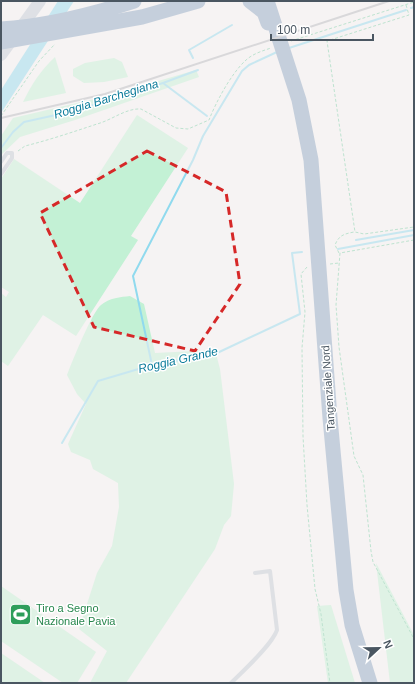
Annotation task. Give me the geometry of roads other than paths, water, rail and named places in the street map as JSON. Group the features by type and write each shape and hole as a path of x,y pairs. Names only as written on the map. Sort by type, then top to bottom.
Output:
{"highway":[{"path":"1,19 49,14 76,9 103,1"},
{"path":"1,29 55,22 94,14 134,1"},
{"path":"109,22 171,1"},
{"path":"1,42 142,17 198,1"},
{"path":"250,1 264,12 297,95"},
{"path":"267,1 297,95"},
{"path":"278,1 279,19 297,95"},
{"path":"1,38 34,37"},
{"name":"Tangenziale Nord","path":"297,95 311,160 330,418 346,590 352,625 370,683"}],"main road":[{"path":"1,55 40,1"}],"lane":[{"path":"1,162 7,153 12,153 12,158 1,174"},
{"path":"231,683 259,654 275,635 277,630 270,571 255,573"}],"water":[{"path":"58,1 74,1 1,113 1,90"}],"waterway":[{"path":"289,48 406,10"},
{"name":"Roggia Barchegiana","path":"193,58 189,50 232,25"},
{"path":"152,365 133,276 193,160 203,136 242,71 249,65 277,52"},
{"name":"Roggia Barchegiana","path":"1,148 13,132 24,122 74,111 163,83 198,70"},
{"path":"163,83 207,116"},
{"path":"356,240 414,230"},
{"name":"Roggia Grande","path":"338,249 414,235"},
{"name":"Roggia Grande","path":"62,443 98,381 152,365 215,354 300,314 292,253 302,252"}],"railway":[{"path":"1,118 105,94 389,1"}],"place":[{"name":"Tiro a Segno Nazionale Pavia","path":"21,614"}]}
